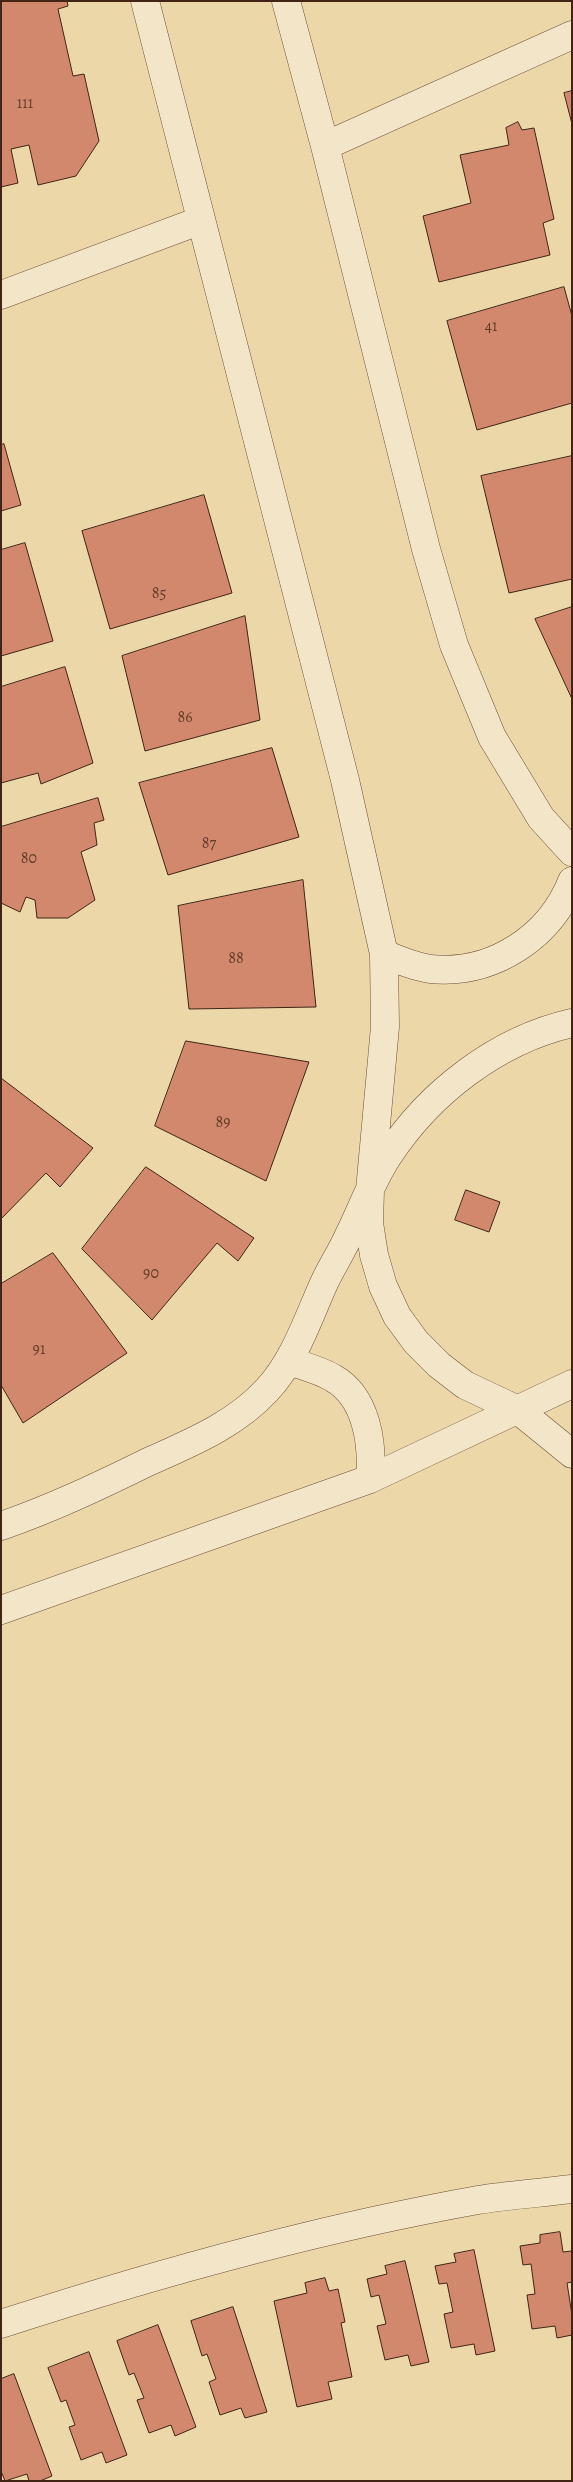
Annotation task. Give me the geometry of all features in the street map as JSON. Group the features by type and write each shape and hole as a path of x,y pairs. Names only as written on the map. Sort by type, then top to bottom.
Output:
{"street":[{"path":"144,1 344,780 384,954 385,1027 370,1190 369,1223 374,1255 384,1286 397,1316 416,1342 439,1366 465,1385 518,1410 572,1454"},
{"path":"286,1 325,146 426,549 454,646 492,737 541,818 572,852"},
{"path":"325,146 572,35"},
{"path":"1,295 200,221"},
{"path":"384,954 407,964 432,969 457,969 482,964 505,956 526,943 545,926 560,906 572,881"},
{"path":"1,1526 54,1507 222,1428 267,1391 289,1361 326,1279 387,1157 410,1126 436,1099 465,1074 496,1054 530,1037 572,1023"},
{"path":"289,1361 334,1378 350,1394 362,1413 369,1434 372,1456 370,1478"},
{"path":"1,1610 370,1478 572,1384"},
{"path":"1,2324 81,2298 276,2243 378,2219 480,2200 572,2189"}],"building":[{"path":"1,1 67,1 68,6 58,9 73,76 84,74 99,141 76,176 38,185 29,145 11,149 18,183 1,187"},
{"path":"572,91 572,124 564,93"},
{"path":"518,122 522,130 534,128 554,219 543,223 550,255 439,282 423,216 471,203 460,155 509,145 506,128"},
{"path":"564,287 572,316 572,403 477,430 447,321"},
{"path":"4,444 21,505 1,511 1,445"},
{"path":"572,456 572,579 509,593 481,476"},
{"path":"204,495 232,593 110,629 82,531"},
{"path":"25,543 53,641 1,656 1,550"},
{"path":"572,607 572,699 535,619"},
{"path":"245,616 260,720 145,751 122,656"},
{"path":"65,667 93,763 41,784 38,773 1,783 1,687"},
{"path":"272,748 299,837 168,875 139,783"},
{"path":"98,798 104,820 94,823 97,845 81,852 95,900 68,918 37,918 35,900 26,897 20,912 1,903 1,827"},
{"path":"303,880 316,1007 189,1009 178,906"},
{"path":"186,1041 309,1062 266,1181 155,1126"},
{"path":"1,1078 93,1148 60,1187 46,1173 1,1219"},
{"path":"146,1167 254,1238 238,1261 217,1243 152,1320 82,1249"},
{"path":"466,1190 500,1202 489,1232 455,1220"},
{"path":"53,1253 127,1353 23,1423 1,1385 1,1284"},
{"path":"560,2232 563,2252 572,2251 572,2282 567,2283 572,2315 572,2335 557,2338 555,2326 532,2329 527,2295 535,2294 531,2264 523,2265 520,2246 540,2243 540,2235"},
{"path":"474,2250 495,2351 476,2355 474,2344 451,2348 444,2314 453,2312 447,2283 439,2284 435,2266 456,2262 454,2254"},
{"path":"405,2261 429,2362 411,2366 408,2355 385,2360 377,2326 386,2324 379,2295 371,2297 367,2279 387,2274 385,2266"},
{"path":"325,2278 329,2291 338,2289 345,2322 341,2323 352,2377 328,2382 332,2399 297,2407 274,2301 307,2293 305,2283"},
{"path":"233,2307 267,2412 245,2418 241,2408 220,2415 209,2382 216,2379 207,2354 202,2356 191,2321"},
{"path":"158,2325 196,2427 175,2436 171,2425 149,2433 137,2400 144,2398 134,2373 129,2375 117,2341"},
{"path":"89,2352 127,2455 106,2463 102,2452 81,2460 69,2427 75,2425 66,2400 61,2402 48,2368"},
{"path":"14,2374 52,2476 40,2481 29,2481 27,2474 5,2481 1,2471 1,2379"}]}
